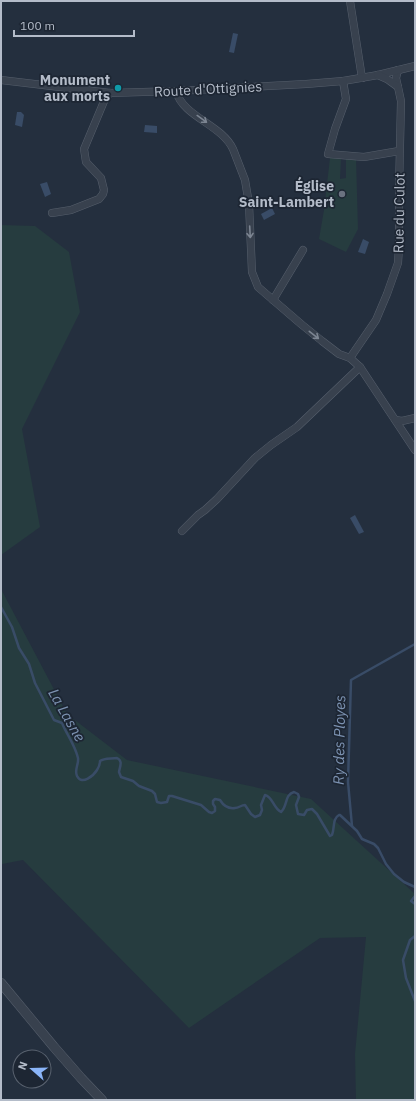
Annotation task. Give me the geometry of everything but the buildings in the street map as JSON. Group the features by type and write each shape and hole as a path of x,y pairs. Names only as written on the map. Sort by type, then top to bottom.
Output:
{"street":[{"path":"350,1 362,78"},
{"name":"Route d'Ottignies","path":"1,80 110,93 176,91 343,81 378,75 415,66"},
{"name":"Rue du Culot","path":"350,358 376,320 398,263 401,101 396,78 398,70"},
{"path":"378,75 387,79 398,87"},
{"path":"343,81 346,99 328,154 364,157 399,151"},
{"path":"176,91 178,98 189,110 220,132 233,149 245,180 249,209 252,272 258,287 339,354 350,358 360,367 415,450"},
{"path":"52,213 71,210 99,199 103,194 104,190 101,178 86,162 84,149 105,99 110,93"},
{"path":"273,300 302,250"},
{"path":"182,531 217,499 255,458 297,427 360,367"},
{"path":"396,420 402,421 415,418"},
{"path":"1,983 54,1048 102,1100"}],"green space":[{"path":"330,158 341,159 340,179 346,178 346,158 356,158 358,229 346,252 319,239"},
{"path":"1,225 35,226 69,252 80,312 22,429 40,527 1,555"},
{"path":"1,589 67,714 127,760 311,799 415,894 415,1100 356,1100 355,1054 366,937 320,938 189,1028 23,860 2,864"}],"water":[{"path":"233,33 238,34 234,53 229,52"},
{"path":"17,112 21,112 24,115 22,127 15,125"},
{"path":"145,125 157,126 157,133 144,132"},
{"path":"47,182 51,194 45,197 40,184"},
{"path":"272,208 275,214 264,220 261,214"},
{"path":"363,239 369,242 365,254 358,252"},
{"path":"355,515 364,532 359,534 350,518"}],"waterway":[{"name":"La Lasne","path":"1,607 12,627 19,648 29,664 35,683 54,720 62,723 75,749 78,758 76,774 79,779 85,780 91,777 97,770 100,761 117,758 121,762 119,772 121,777 133,781 139,786 152,791 155,794 157,802 167,802 169,796 172,796 201,805 212,813 215,811 213,804 215,799 220,800 224,805 230,808 245,805 255,817 260,815 262,810 261,805 265,795 270,798 276,808 281,812 285,807 287,798 294,792 298,794 299,797 296,805 298,814 304,815 307,810 312,809 317,814 330,836 333,832 335,819 340,815 357,831 362,839 374,844 378,848 386,864 394,874 404,882 415,887"},
{"name":"Ry des Ployes","path":"352,826 348,782 351,680 415,644"},
{"name":"La Lasne","path":"415,896 411,901 415,904"},
{"name":"La Lasne","path":"415,936 410,940 403,960 406,978 415,1001"}],"place":[{"name":"Monument aux morts","path":"118,88"},
{"name":"Église Saint-Lambert","path":"342,194"}]}
